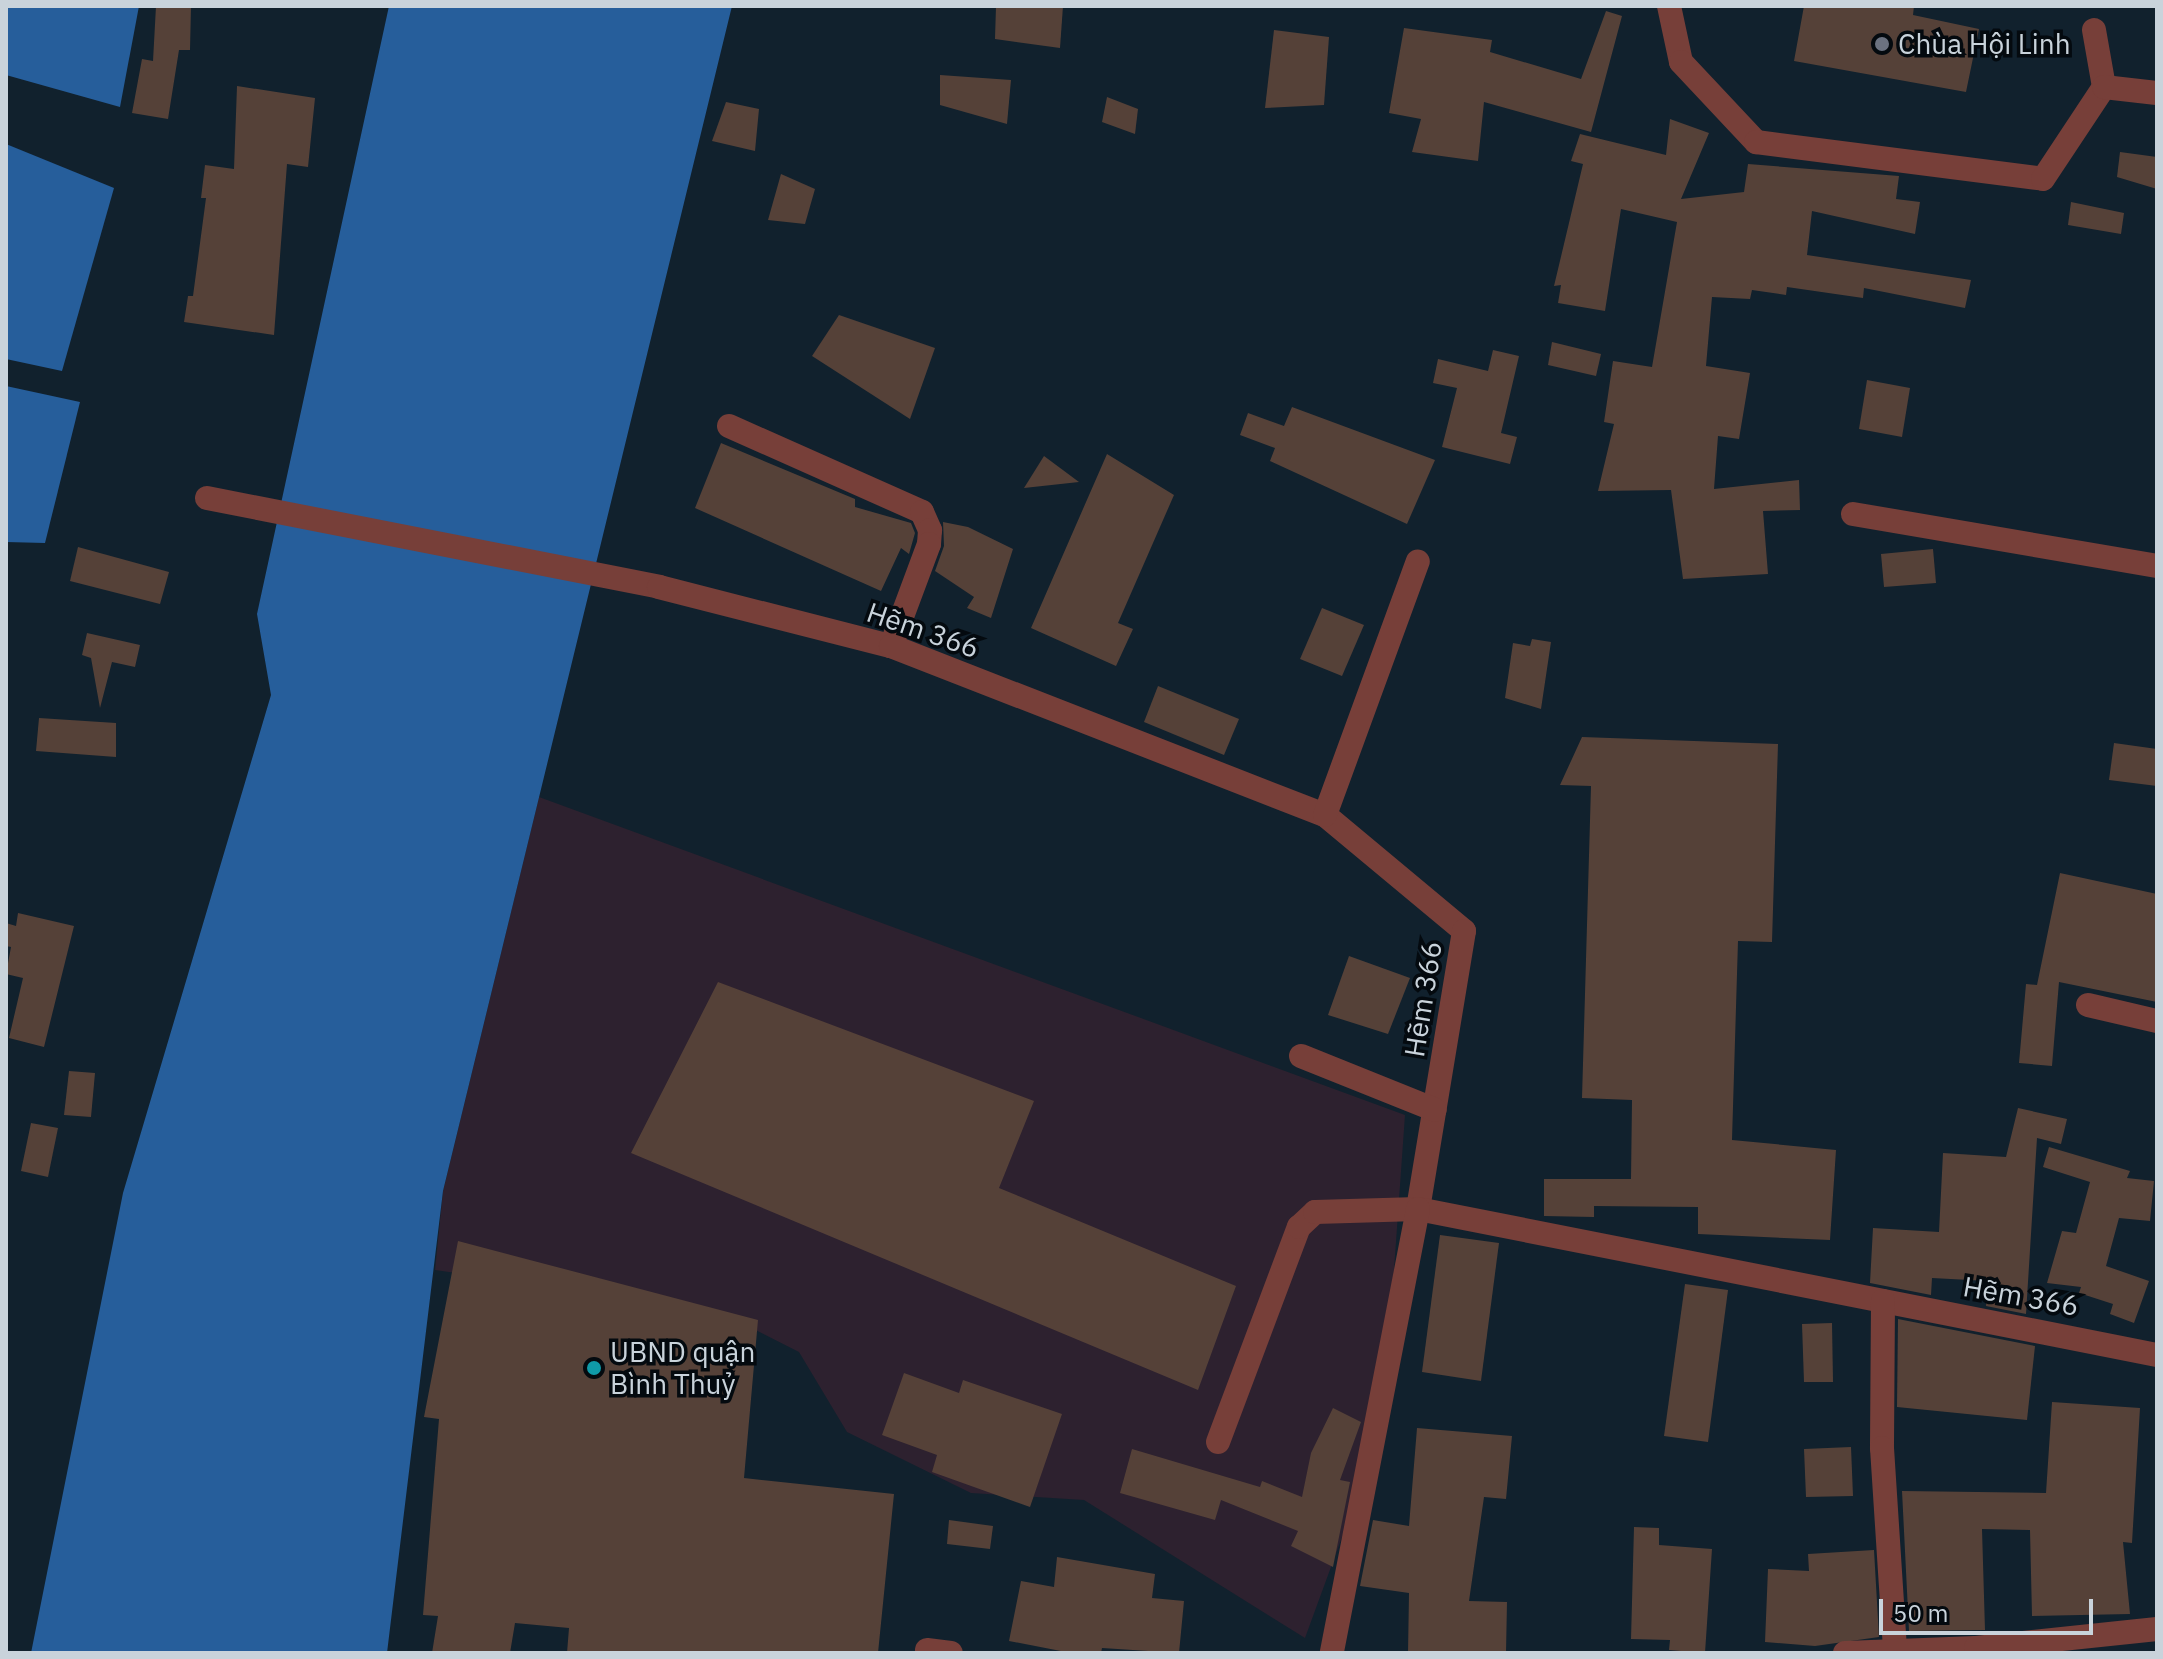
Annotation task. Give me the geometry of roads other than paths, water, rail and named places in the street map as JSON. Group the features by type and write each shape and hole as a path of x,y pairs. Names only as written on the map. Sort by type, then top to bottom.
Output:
{"street":[{"path":"1669,6 1681,62 1756,142 2043,179 2104,87 2094,30"},
{"path":"2104,87 2157,93"},
{"path":"729,426 922,512 930,530 929,544 891,646"},
{"name":"Hẽm 366","path":"207,498 659,587 891,646 1325,815 1464,931 1418,1209 2157,1355"},
{"path":"1853,514 2157,566"},
{"path":"1325,815 1418,561"},
{"path":"2088,1005 2157,1021"},
{"path":"1301,1056 1435,1110"},
{"path":"1218,1442 1299,1227 1315,1212 1330,1209 1418,1209 1332,1653"},
{"path":"1883,1301 1882,1448 1895,1649"},
{"path":"1845,1653 1976,1648 2157,1629"}],"water":[{"path":"6,6 139,6 120,107 6,75"},
{"path":"389,6 732,6 443,1191 387,1653 31,1653 123,1193 271,695 257,614"},
{"path":"6,144 114,188 62,371 6,359"},
{"path":"6,386 80,402 45,543 6,542"}],"place":[{"name":"Chùa Hội Linh","path":"1882,44"},
{"name":"UBND quận Bình Thuỷ","path":"594,1368"}]}
